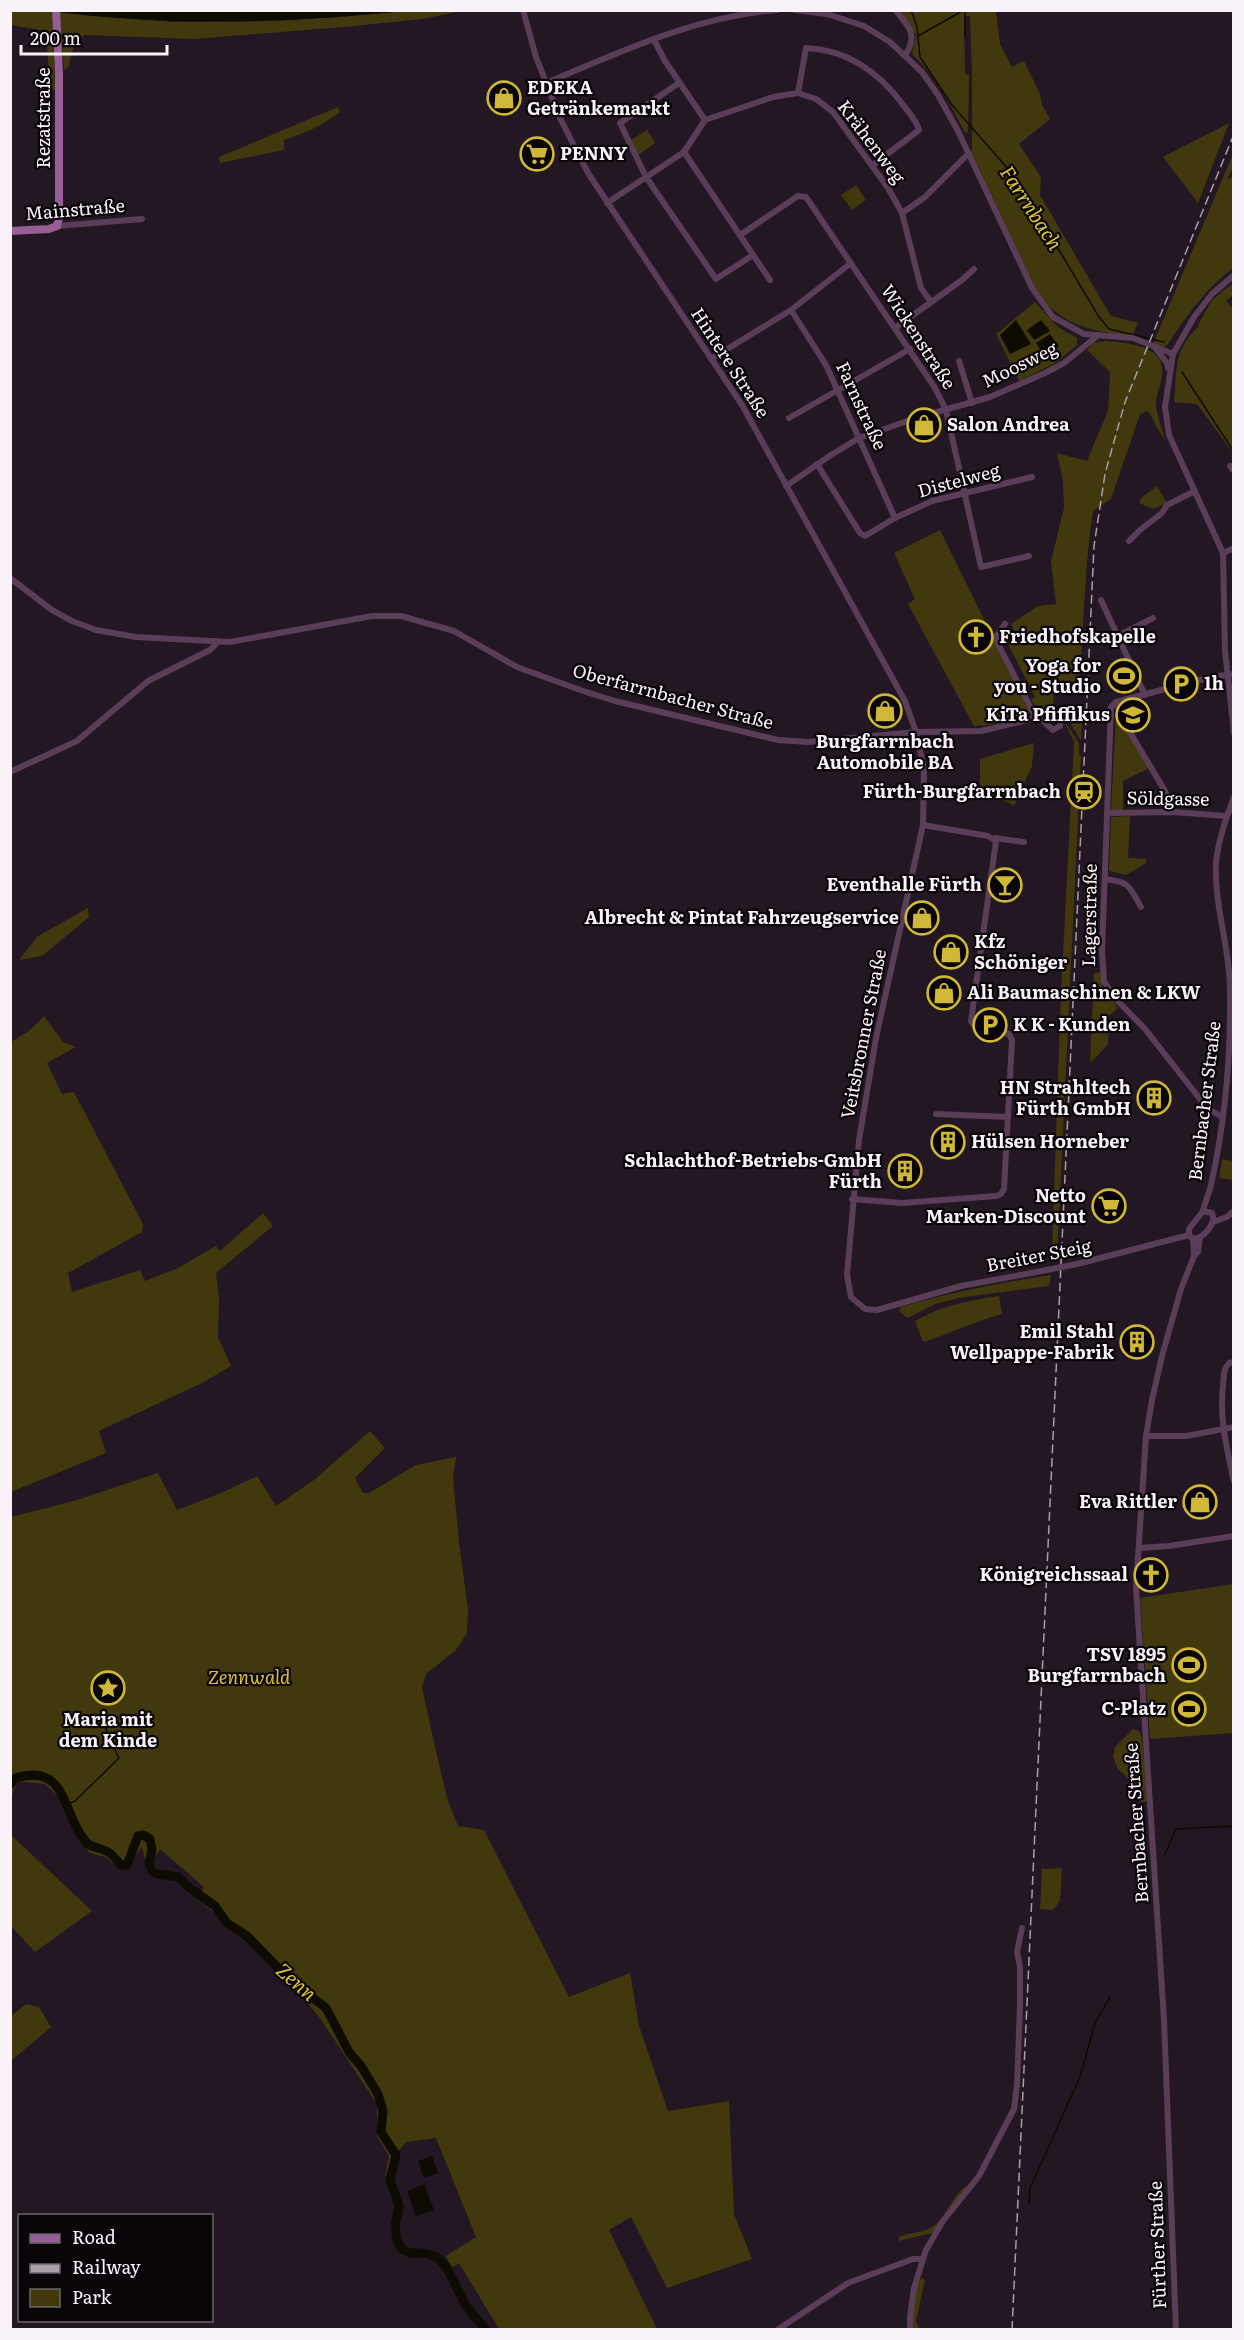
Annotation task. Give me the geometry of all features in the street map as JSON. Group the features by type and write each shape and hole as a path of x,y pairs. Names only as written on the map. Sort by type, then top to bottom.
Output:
{"main road":[{"name":"Rezatstraße","path":"56,10 60,207 57,226"},
{"name":"Mainstraße","path":"10,231 49,229 57,226"}],"street":[{"name":"Hintere Straße","path":"523,10 546,83 580,158 742,405 905,701 916,732"},
{"path":"546,83 603,58 720,19 777,10"},
{"path":"795,10 827,12 864,26 906,54 922,72 939,95 969,153 1037,297 1053,317 1084,334 1096,337 1133,338 1173,354"},
{"path":"895,10 912,36 912,44 906,54"},
{"path":"654,40 679,83 705,120"},
{"path":"607,202 684,152 705,120 773,97 798,93 806,48 842,55 862,64 891,88 912,117 919,130 873,165"},
{"path":"679,83 620,123 646,177 716,279 753,255"},
{"name":"Krähenweg","path":"798,93 816,99 826,106 873,165 902,213 921,288 931,302"},
{"path":"684,152 770,280"},
{"path":"902,213 925,197 969,153"},
{"name":"Wickenstraße","path":"740,235 798,196 806,197 910,349 946,410 981,567 1029,556"},
{"name":"Mainstraße","path":"57,226 142,219"},
{"path":"711,359 791,310 851,263"},
{"path":"895,328 962,280 974,268"},
{"path":"1233,275 1212,294 1194,317 1173,354 1168,372 1165,407 1169,435 1223,553 1233,733"},
{"name":"Farnstraße","path":"791,310 812,341 838,391 895,518"},
{"name":"Moosweg","path":"1080,349 1084,334"},
{"name":"Moosweg","path":"786,486 859,438 894,425 972,403 1020,385 1064,363 1096,337"},
{"path":"1154,347 1167,363 1168,372"},
{"path":"789,418 910,349"},
{"name":"Moosweg","path":"958,361 972,403"},
{"name":"Distelweg","path":"817,464 860,533 865,536 895,518 933,501 1032,477"},
{"path":"1129,541 1162,513 1167,505 1195,491"},
{"path":"1223,553 1233,548"},
{"name":"Oberfarrnbacher Straße","path":"10,578 52,610 72,621 116,635 218,642 372,616 401,616 454,631 517,667 615,702 778,740 808,742 916,732 981,731 1039,719 995,638 1005,624"},
{"path":"1101,600 1145,695"},
{"path":"1118,636 1153,618"},
{"path":"10,772 77,741 148,681 210,650 218,642"},
{"path":"1173,812 1166,790 1114,703 1230,674"},
{"name":"Lagerstraße","path":"1114,703 1111,707 1102,951 1104,981 1114,997 1145,1029 1188,1088 1207,1108 1222,1117"},
{"name":"Veitsbronner Straße","path":"894,1305 877,1310 865,1309 854,1302 848,1290 847,1275 857,1149 876,1038 923,825 924,769 916,732"},
{"name":"Bernbacher Straße","path":"1210,1215 1211,1187 1222,1117 1232,1017 1229,961 1216,872 1218,845 1233,797"},
{"name":"Söldgasse","path":"1108,813 1173,812 1227,816"},
{"path":"923,825 1024,842"},
{"path":"852,1199 902,1203 1001,1194 1004,1189 1012,1040 1009,1034 980,1031 971,1021 996,850 995,838"},
{"path":"1105,879 1123,881 1128,884 1141,907"},
{"path":"936,1114 1008,1117"},
{"path":"1210,1215 1227,1217 1233,1211"},
{"path":"1193,1235 1210,1215"},
{"path":"1193,1235 1210,1215"},
{"name":"Bernbacher Straße","path":"1170,2160 1155,1852 1136,1588 1146,1436 1162,1356 1181,1288 1194,1257 1193,1235"},
{"name":"Breiter Steig","path":"894,1305 961,1286 1077,1264 1167,1239 1193,1235"},
{"path":"1233,1362 1229,1363 1225,1371 1221,1411 1222,1430 1233,1482"},
{"path":"1146,1436 1186,1436 1233,1427"},
{"path":"1139,1548 1169,1546 1233,1536"},
{"path":"910,2330 914,2288 922,2259 943,2221 979,2176 1014,2109 1020,2005 1020,1967 1017,1952 1022,1928"},
{"name":"Fürther Straße","path":"1170,2160 1176,2330"},
{"path":"777,2330 848,2283 913,2259 922,2259"}],"green space":[{"path":"11,10 49,10 173,22 272,21 405,11 462,11 422,19 195,39 85,35 75,45 69,66 64,70 62,41 53,41 55,90 50,90 46,31 11,25"},
{"path":"899,11 996,11 1000,44 1012,67 1024,61 1050,119 1019,144 1041,177 1040,195 1111,316 1138,323 1132,336 1091,329 1068,320 1047,304 1037,292 972,153 970,16 964,16 965,75 969,74 968,132 965,133 942,91 912,54 916,35"},
{"path":"338,107 340,112 327,121 284,140 284,150 220,163 219,157"},
{"path":"1229,123 1198,203 1163,157"},
{"path":"647,130 655,143 637,156 630,141"},
{"path":"1233,154 1233,168 1227,179 1233,177 1233,268 1205,294 1167,345 1164,347 1153,344"},
{"path":"856,185 866,200 852,210 841,195"},
{"path":"1233,283 1233,295 1226,301 1234,310 1233,453 1197,404 1174,402 1176,370 1180,352 1199,326 1212,300"},
{"path":"1035,302 1058,327 1077,338 1077,345 1057,362 1019,381 996,334"},
{"path":"1106,341 1144,348 1158,358 1162,366 1162,376 1156,408 1165,441 1148,411 1140,414 1111,499 1093,511 1079,687 1054,683 1053,712 1046,713 1042,705 1035,706 1031,699 1035,697 1007,642 1017,636 1011,624 1038,606 1056,604 1051,561 1064,508 1063,481 1057,453 1087,461 1108,411 1110,372 1087,350 1093,343"},
{"path":"1157,486 1167,503 1153,509 1139,503 1141,498"},
{"path":"940,530 1030,713 989,725 974,726 908,604 915,599 894,553"},
{"path":"1078,713 1082,716 1081,741 1068,719 1068,715"},
{"path":"1116,713 1149,768 1123,781 1123,810 1111,810"},
{"path":"1063,719 1079,743 1079,755 1081,756 1057,1258 1052,1250 1061,993 1074,742"},
{"path":"1034,743 1032,766 1014,806 998,797 980,796 980,759"},
{"path":"1130,816 1128,858 1146,859 1146,863 1126,875 1109,871 1111,817"},
{"path":"88,908 89,917 42,956 19,960 38,936"},
{"path":"1101,972 1103,987 1118,1008 1109,1016 1108,1045 1090,1063 1094,973"},
{"path":"44,1016 63,1042 76,1047 47,1063 62,1094 74,1092 143,1224 142,1232 68,1273 72,1292 140,1270 145,1281 178,1268 216,1246 220,1251 263,1213 273,1226 216,1273 219,1298 218,1337 231,1366 202,1383 99,1431 106,1453 11,1492 11,1042 30,1030"},
{"path":"1222,1159 1233,1161 1233,1180 1219,1178"},
{"path":"1051,1275 1049,1286 958,1298 935,1304 908,1318 899,1312 901,1307 938,1297"},
{"path":"999,1296 1002,1314 923,1342 915,1321 956,1304"},
{"name":"Zennwald","path":"370,1431 385,1448 355,1478 363,1493 369,1493 416,1465 456,1457 453,1478 468,1610 467,1633 456,1650 426,1674 422,1687 448,1801 458,1826 484,1830 569,1997 630,1973 639,2026 668,2111 729,2101 734,2214 752,2259 667,2288 631,2217 609,2230 657,2329 499,2329 459,2263 451,2268 446,2256 476,2237 436,2138 406,2142 396,2154 385,2177 389,2156 377,2136 377,2104 320,2018 275,1965 198,1899 204,1887 160,1849 147,1869 142,1847 126,1867 115,1865 105,1857 90,1853 75,1835 61,1799 45,1784 17,1781 11,1798 11,1517 77,1500 158,1473 177,1510 257,1476 276,1506 314,1480"},
{"name":"TSV 1895 Burgfarrnbach","path":"1233,1584 1233,1733 1150,1739 1140,1598"},
{"path":"1133,1729 1140,1732 1142,1739 1148,1798 1145,1802 1140,1802 1138,1788 1117,1768 1113,1756 1115,1747"},
{"path":"10,1834 92,1911 35,1952 11,1926"},
{"path":"1062,1868 1060,1901 1053,1910 1040,1909 1042,1869"},
{"path":"26,2004 39,2007 51,2027 11,2061 11,2016"},
{"path":"967,2186 932,2233 899,2241 899,2237 936,2224 962,2189"},
{"path":"922,2278 925,2280 916,2321 920,2329 912,2330 914,2295"}],"shaded area":[{"path":"49,11 405,11 227,22 138,19"},
{"path":"1016,320 1031,344 1010,354 1000,335"},
{"path":"1041,320 1050,331 1034,340 1027,330"},
{"path":"1050,334 1059,346 1044,355 1036,343"},
{"path":"432,2156 438,2173 424,2178 418,2161"},
{"path":"424,2184 434,2210 416,2216 407,2191"}],"waterway":[{"name":"Farrnbach","path":"911,10 917,27 920,57 952,105 1016,178 1099,317 1109,329 1164,342"},
{"path":"918,36 964,10"},
{"path":"965,10 965,37"},
{"name":"Farrnbach","path":"1182,372 1234,452"},
{"path":"68,1804 75,1801 119,1758 104,1722"},
{"name":"Zenn","path":"10,1785 15,1778 33,1775 45,1777 55,1784 87,1843 108,1852 121,1865 127,1865 138,1836 143,1835 150,1839 152,1850 149,1863 152,1871 178,1877 215,1906 227,1923 247,1936 291,1981 326,2008 349,2052 361,2066 378,2094 383,2111 381,2132 396,2155 390,2180 399,2206 395,2226 397,2241 402,2249 410,2253 424,2253 437,2257 446,2266 466,2306 486,2330"},
{"path":"1165,1854 1176,1829 1234,1826"},
{"path":"1029,2203 1030,2188 1080,2077 1095,2023 1110,1997"}],"railway":[{"path":"1012,2330 1094,546 1105,474 1125,402 1234,134"}],"place":[{"name":"EDEKA Getränkemarkt","path":"504,98"},
{"name":"PENNY","path":"537,154"},
{"name":"Salon Andrea","path":"924,425"},
{"name":"Friedhofskapelle","path":"976,637"},
{"name":"Yoga for you - Studio","path":"1124,676"},
{"name":"1h","path":"1181,684"},
{"name":"Burgfarrnbach Automobile BA","path":"885,711"},
{"name":"KiTa Pfiffikus","path":"1133,715"},
{"name":"Fürth-Burgfarrnbach","path":"1084,792"},
{"name":"Eventhalle Fürth","path":"1005,885"},
{"name":"Albrecht & Pintat Fahrzeugservice","path":"922,918"},
{"name":"Kfz Schöniger","path":"951,952"},
{"name":"Ali Baumaschinen & LKW","path":"944,993"},
{"name":"K K - Kunden","path":"990,1025"},
{"name":"HN Strahltech Fürth GmbH","path":"1154,1098"},
{"name":"Hülsen Horneber","path":"948,1142"},
{"name":"Schlachthof-Betriebs-GmbH Fürth","path":"905,1171"},
{"name":"Netto Marken-Discount","path":"1109,1206"},
{"name":"Emil Stahl Wellpappe-Fabrik","path":"1137,1342"},
{"name":"Eva Rittler","path":"1200,1502"},
{"name":"Königreichssaal","path":"1151,1575"},
{"name":"TSV 1895 Burgfarrnbach","path":"1189,1665"},
{"name":"Maria mit dem Kinde","path":"108,1688"},
{"name":"C-Platz","path":"1189,1709"}]}
